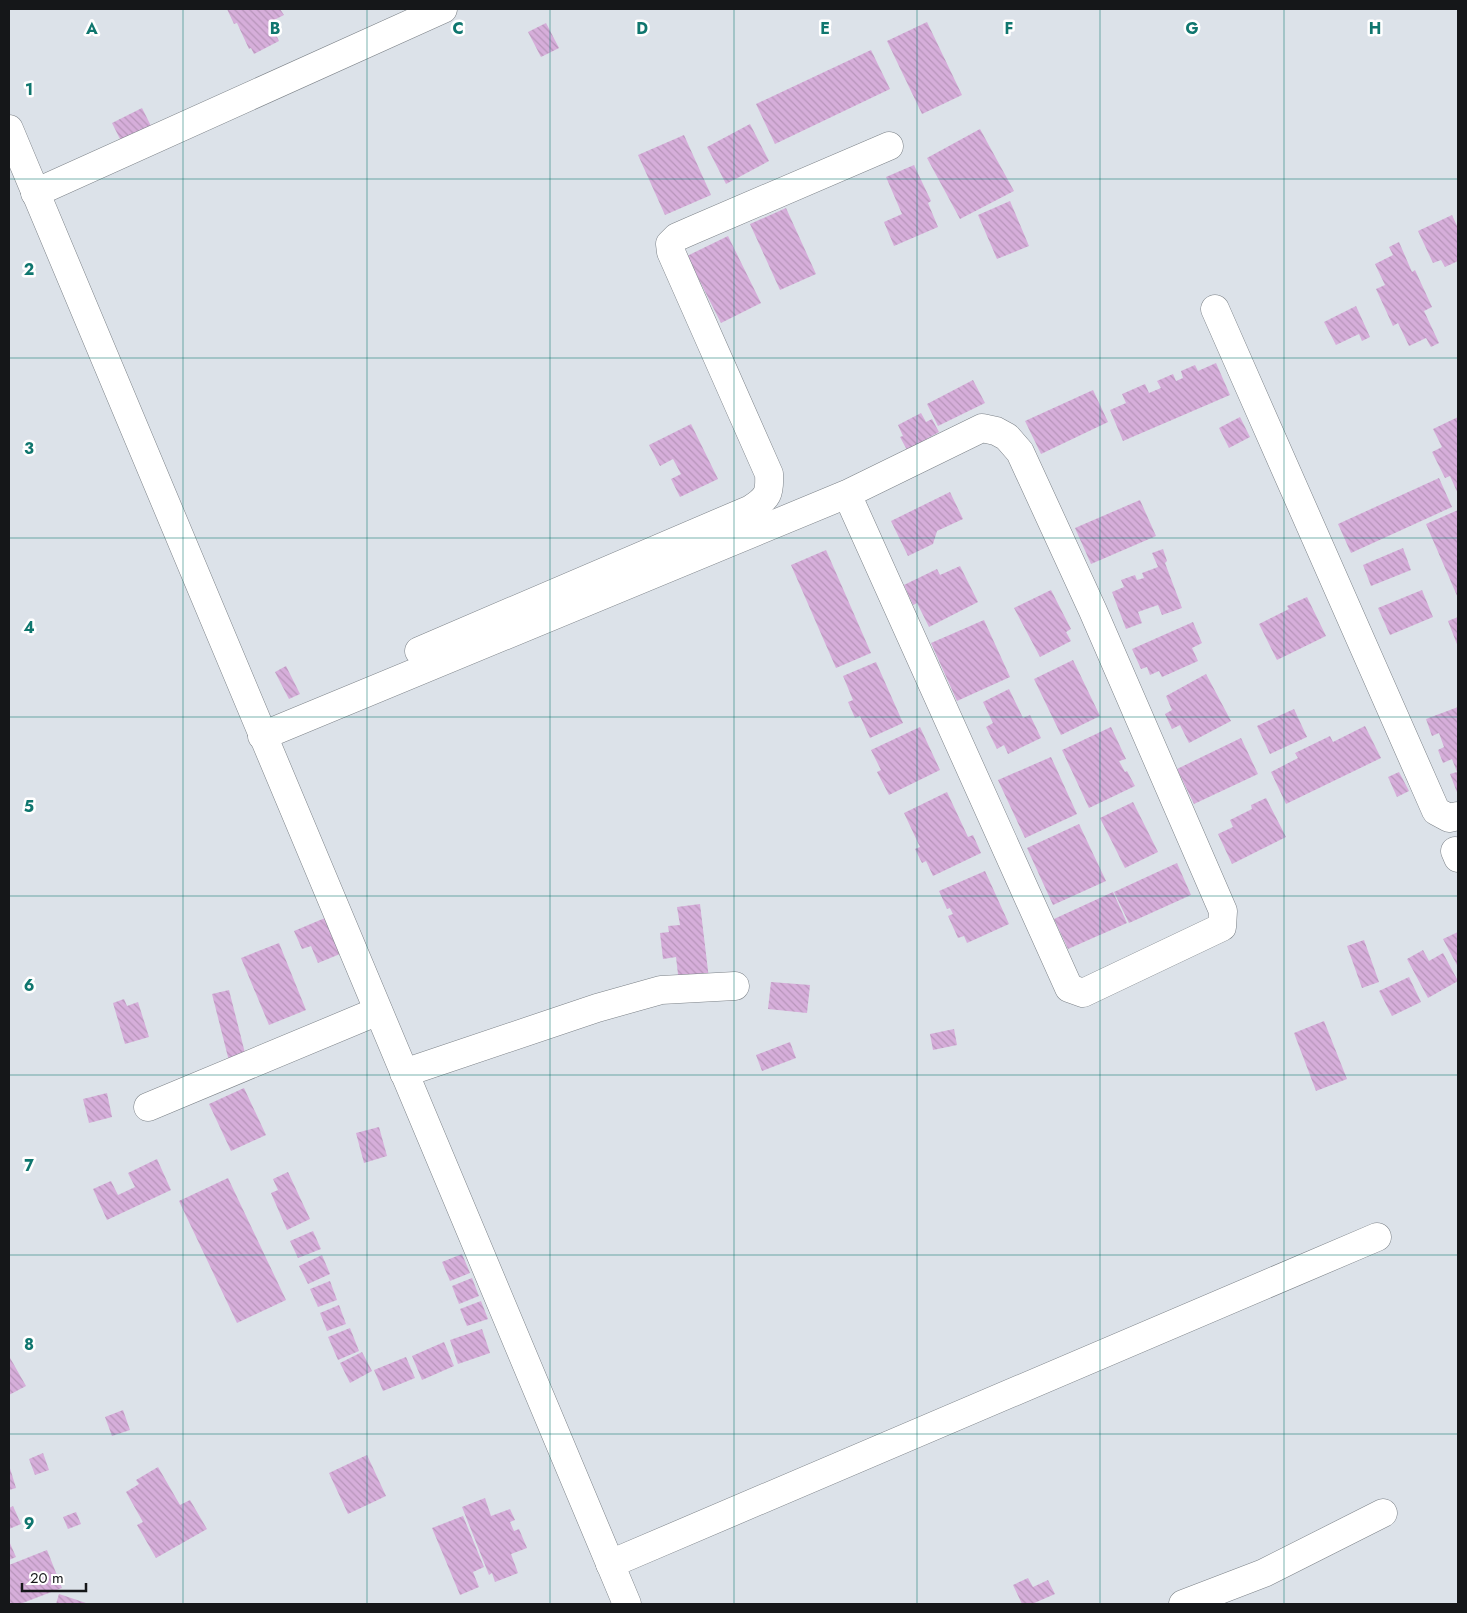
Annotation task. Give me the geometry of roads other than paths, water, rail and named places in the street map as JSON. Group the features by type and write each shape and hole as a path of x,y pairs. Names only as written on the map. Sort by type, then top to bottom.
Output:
{"street":[{"path":"35,193 443,9"},
{"path":"9,129 627,1604"},
{"path":"260,729 751,508 765,500 770,487 769,474 670,252 670,244 677,237 889,146"},
{"path":"1216,309 1436,812 1449,818 1458,816"},
{"path":"260,729 847,494 982,428 996,431 1007,437 1020,452 1094,611 1223,911 1222,927 1083,993 1069,988 847,494"},
{"path":"404,1073 597,1008 661,990 735,986"},
{"path":"148,1107 378,1011"},
{"path":"610,1564 1377,1237"},
{"path":"1183,1604 1264,1572 1383,1513"}]}
